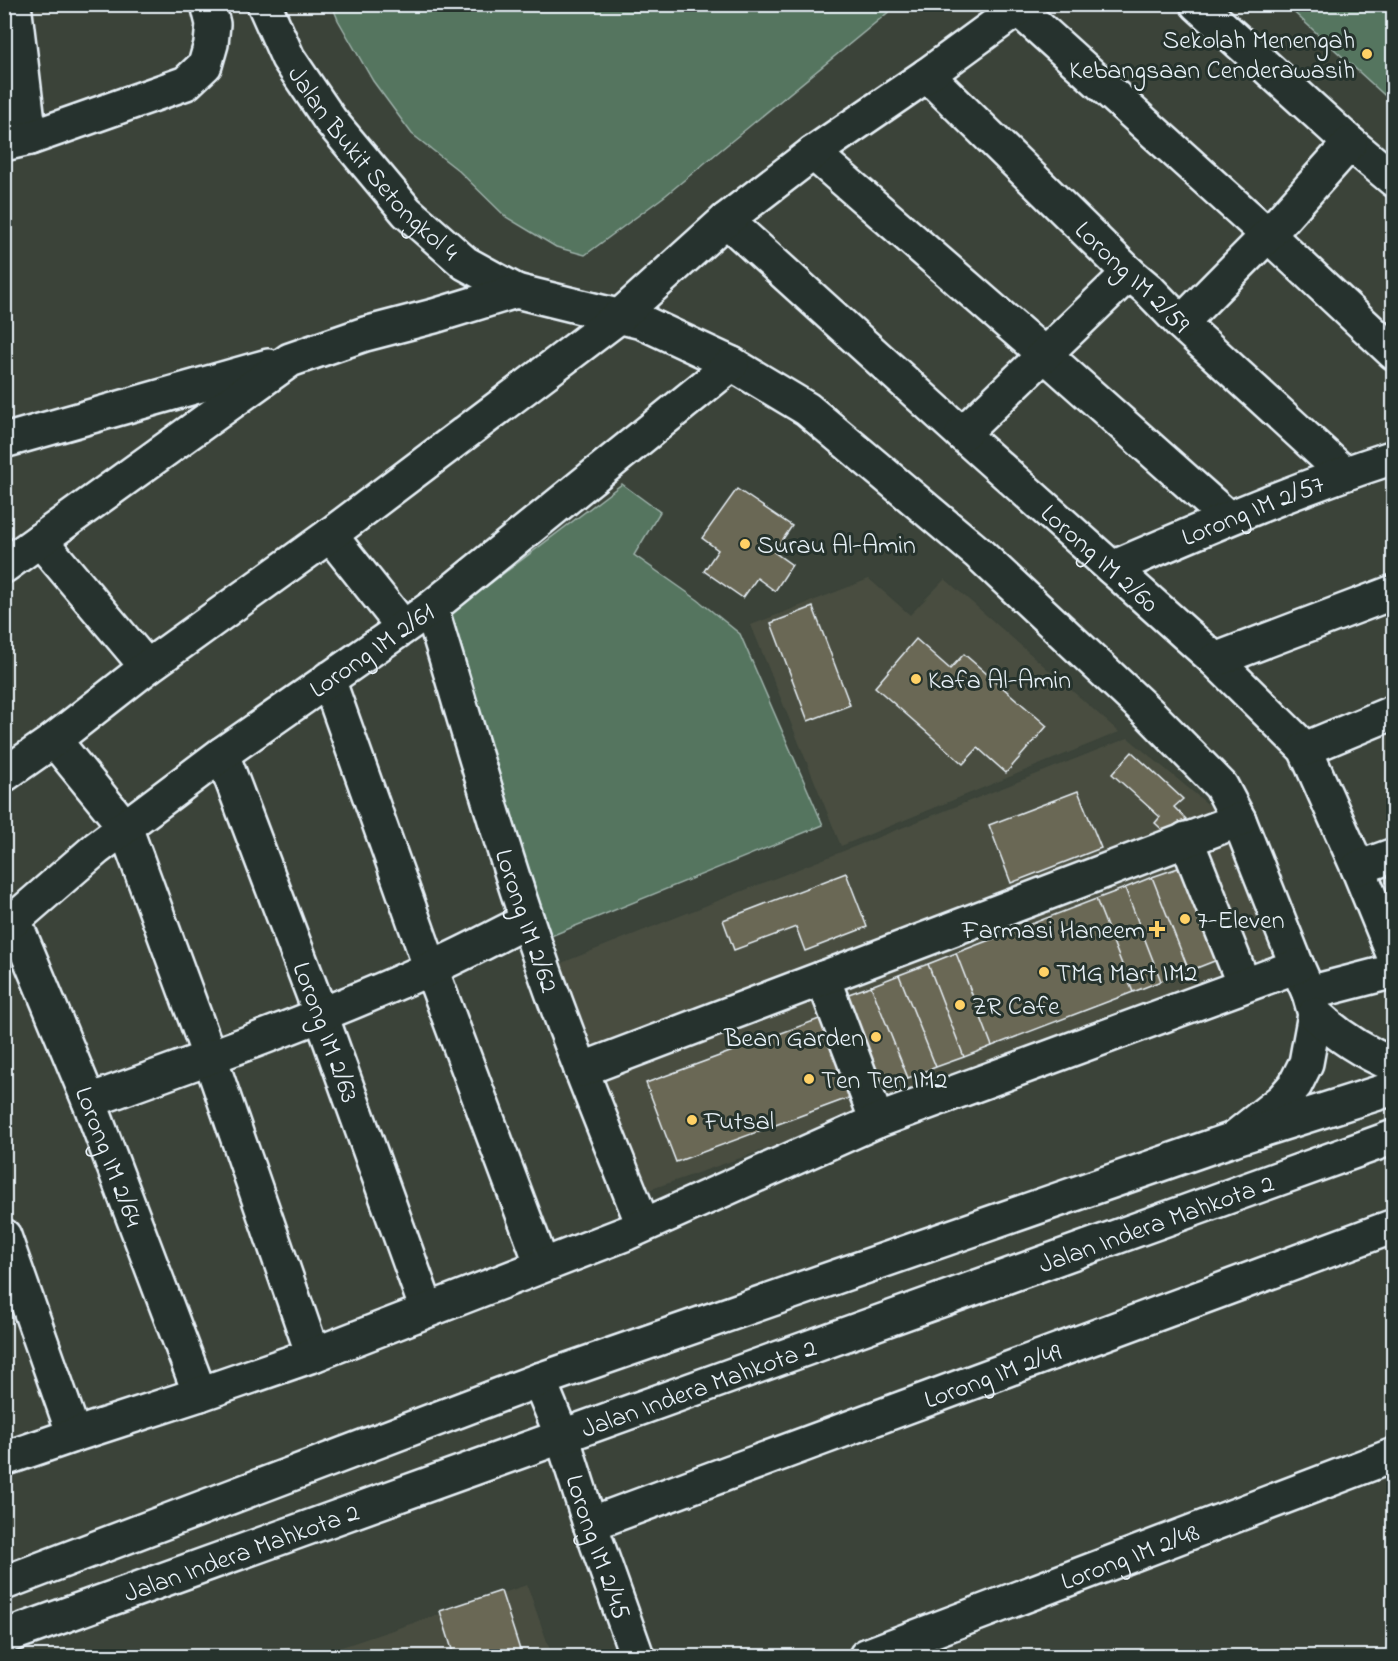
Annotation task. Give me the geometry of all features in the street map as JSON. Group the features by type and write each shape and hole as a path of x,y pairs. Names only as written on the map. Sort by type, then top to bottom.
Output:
{"street":[{"path":"14,4 17,141 186,82 205,64 213,24 208,4"},
{"name":"Jalan Bukit Setongkol 4","path":"264,4 288,58 330,120 407,212 465,263 516,291"},
{"path":"1197,4 1394,180"},
{"path":"4,775 54,740 147,667 330,535 621,315 726,220 813,153 1021,7 1394,352"},
{"name":"Lorong IM 2/59","path":"927,75 1181,323 1344,473"},
{"path":"1181,323 1268,235 1350,143"},
{"path":"813,153 1228,518"},
{"name":"Lorong IM 2/60","path":"726,220 1215,660 1305,749 1394,956"},
{"path":"962,434 1129,273"},
{"path":"4,441 290,360 364,334 516,291 642,322 732,364 807,409 977,552 1152,716 1221,786 1239,820 1307,991 1329,1027 1394,1065"},
{"path":"4,566 290,360"},
{"name":"Lorong IM 2/61","path":"9,923 97,848 222,754 431,608 732,364"},
{"name":"Lorong IM 2/57","path":"1112,568 1228,518 1344,473 1394,457"},
{"path":"330,535 403,627"},
{"path":"40,540 147,667"},
{"path":"1215,660 1394,592"},
{"name":"Lorong IM 2/62","path":"431,608 527,921 581,1070 643,1225"},
{"path":"328,679 431,969 542,1265"},
{"path":"1305,749 1394,712"},
{"path":"54,740 125,827 210,1058 313,1355"},
{"name":"Lorong IM 2/63","path":"222,754 321,1015 427,1310"},
{"path":"581,1070 1239,820"},
{"path":"1186,839 1244,985"},
{"path":"1358,868 1394,855"},
{"path":"89,1101 321,1015 431,969 527,921"},
{"name":"Lorong IM 2/64","path":"9,923 89,1101 201,1394"},
{"path":"4,1459 313,1355 627,1233 877,1121 1244,985 1307,991 1394,971"},
{"path":"823,978 877,1121"},
{"path":"1233,1139 1282,1100 1295,1085 1306,1063 1307,991"},
{"name":"Jalan Indera Mahkota 2","path":"4,1583 539,1380 1233,1139 1394,1088"},
{"name":"Jalan Indera Mahkota 2","path":"4,1637 1394,1137"},
{"name":"Lorong IM 2/49","path":"590,1524 1394,1226"},
{"path":"4,1236 74,1435"},
{"name":"Lorong IM 2/45","path":"539,1380 562,1436 590,1524 637,1656"},
{"name":"Lorong IM 2/48","path":"866,1656 1394,1455"}],"shaded area":[{"name":"Kafa Al-Amin","path":"869,579 910,615 945,579 1119,732 841,846 751,625"},
{"path":"1128,738 1217,812 1285,968 640,1193 554,966"},
{"path":"527,1585 552,1656 315,1656"}],"green space":[{"path":"332,5 897,5 666,195 585,255 556,247 506,217 458,170 412,134 373,81 338,20"},
{"name":"Sekolah Menengah Kebangsaan Cenderawasih","path":"1286,5 1393,5 1393,103"},
{"path":"622,484 660,512 634,555 698,600 740,634 823,825 551,936 446,617"}],"building":[{"name":"Surau Al-Amin","path":"737,489 792,526 774,552 792,565 775,591 757,578 743,598 704,571 718,550 702,538"},
{"path":"813,607 850,705 808,721 771,623"},
{"path":"916,639 950,669 964,654 1047,726 1006,773 978,748 963,764 875,687"},
{"path":"1132,752 1183,799 1174,807 1186,819 1170,837 1155,823 1160,817 1112,774"},
{"path":"1078,791 1101,848 1011,883 989,825"},
{"name":"7-Eleven","path":"1181,867 1217,960 1189,971 1152,877"},
{"path":"846,873 867,927 805,951 796,927 734,950 723,920"},
{"name":"Farmasi Haneem","path":"1152,877 1189,971 1161,981 1125,888"},
{"path":"1125,888 1161,981 1133,992 1096,899"},
{"name":"TMG Mart IM2","path":"1096,899 1133,992 992,1046 956,953"},
{"name":"ZR Cafe","path":"956,953 992,1046 964,1057 928,964"},
{"path":"928,964 964,1057 936,1067 899,975"},
{"path":"899,975 936,1067 908,1078 871,986"},
{"name":"Bean Garden","path":"871,986 908,1078 880,1089 843,996"},
{"path":"822,1018 851,1097 676,1162 646,1083"},
{"path":"501,1591 522,1656 454,1656 440,1611"}],"place":[{"name":"Sekolah Menengah Kebangsaan Cenderawasih","path":"1367,54"},
{"name":"Surau Al-Amin","path":"745,544"},
{"name":"Kafa Al-Amin","path":"916,679"},
{"name":"7-Eleven","path":"1185,919"},
{"name":"Farmasi Haneem","path":"1157,929"},
{"name":"TMG Mart IM2","path":"1044,972"},
{"name":"ZR Cafe","path":"960,1005"},
{"name":"Bean Garden","path":"876,1037"},
{"name":"Ten Ten IM2","path":"809,1079"},
{"name":"Futsal","path":"692,1120"}]}
